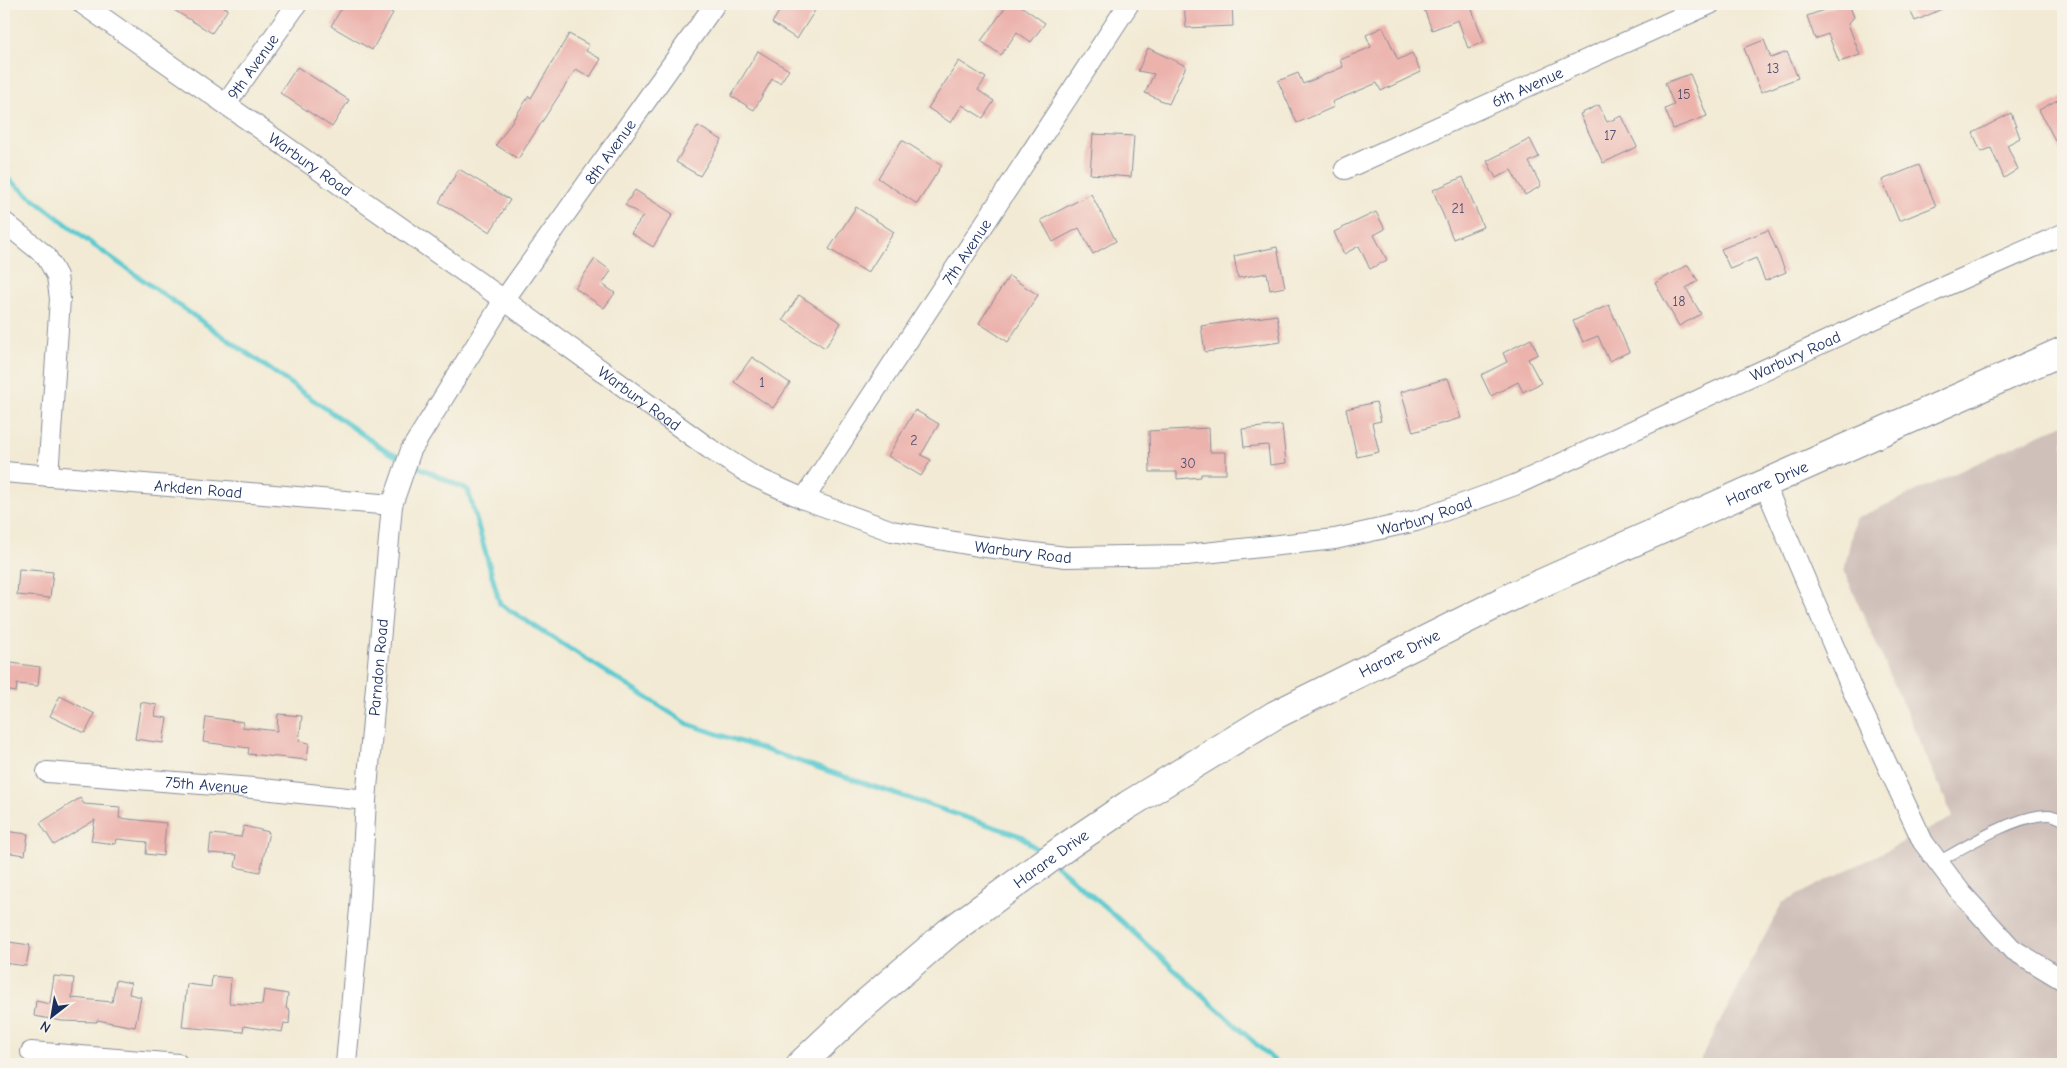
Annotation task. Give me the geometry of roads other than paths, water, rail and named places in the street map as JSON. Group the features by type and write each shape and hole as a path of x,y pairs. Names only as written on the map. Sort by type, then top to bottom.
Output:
{"main road":[{"name":"Harare Drive","path":"801,1064 949,932 1070,844 1201,759 1292,706 1517,594 2063,351"}],"street":[{"name":"Warbury Road","path":"82,4 504,300 710,449 753,476 804,499 892,530 978,546 1066,557 1186,555 1335,539 1416,522 1515,485 1941,288 2063,234"},
{"name":"9th Avenue","path":"226,104 297,4"},
{"name":"8th Avenue","path":"504,300 714,4"},
{"name":"6th Avenue","path":"1345,169 1710,4"},
{"name":"7th Avenue","path":"804,499 1128,5"},
{"path":"4,222 46,256 57,276 60,299 48,476"},
{"name":"Parndon Road","path":"346,1064 360,909 366,800 392,505 412,450 504,300"},
{"name":"Arkden Road","path":"4,472 392,505"},
{"path":"1764,483 1865,716 1923,842 1962,894 2012,949 2063,980"},
{"name":"75th Avenue","path":"48,772 253,788 366,800"},
{"path":"31,1052 178,1064"}],"lane":[{"path":"1938,862 1975,841 2028,818 2050,815 2063,820"}],"waterway":[{"path":"4,176 92,244 386,451 403,459"},
{"path":"410,463 468,490 500,604 688,724 1021,836 1041,853"},
{"path":"1056,865 1113,914 1278,1064"}]}
